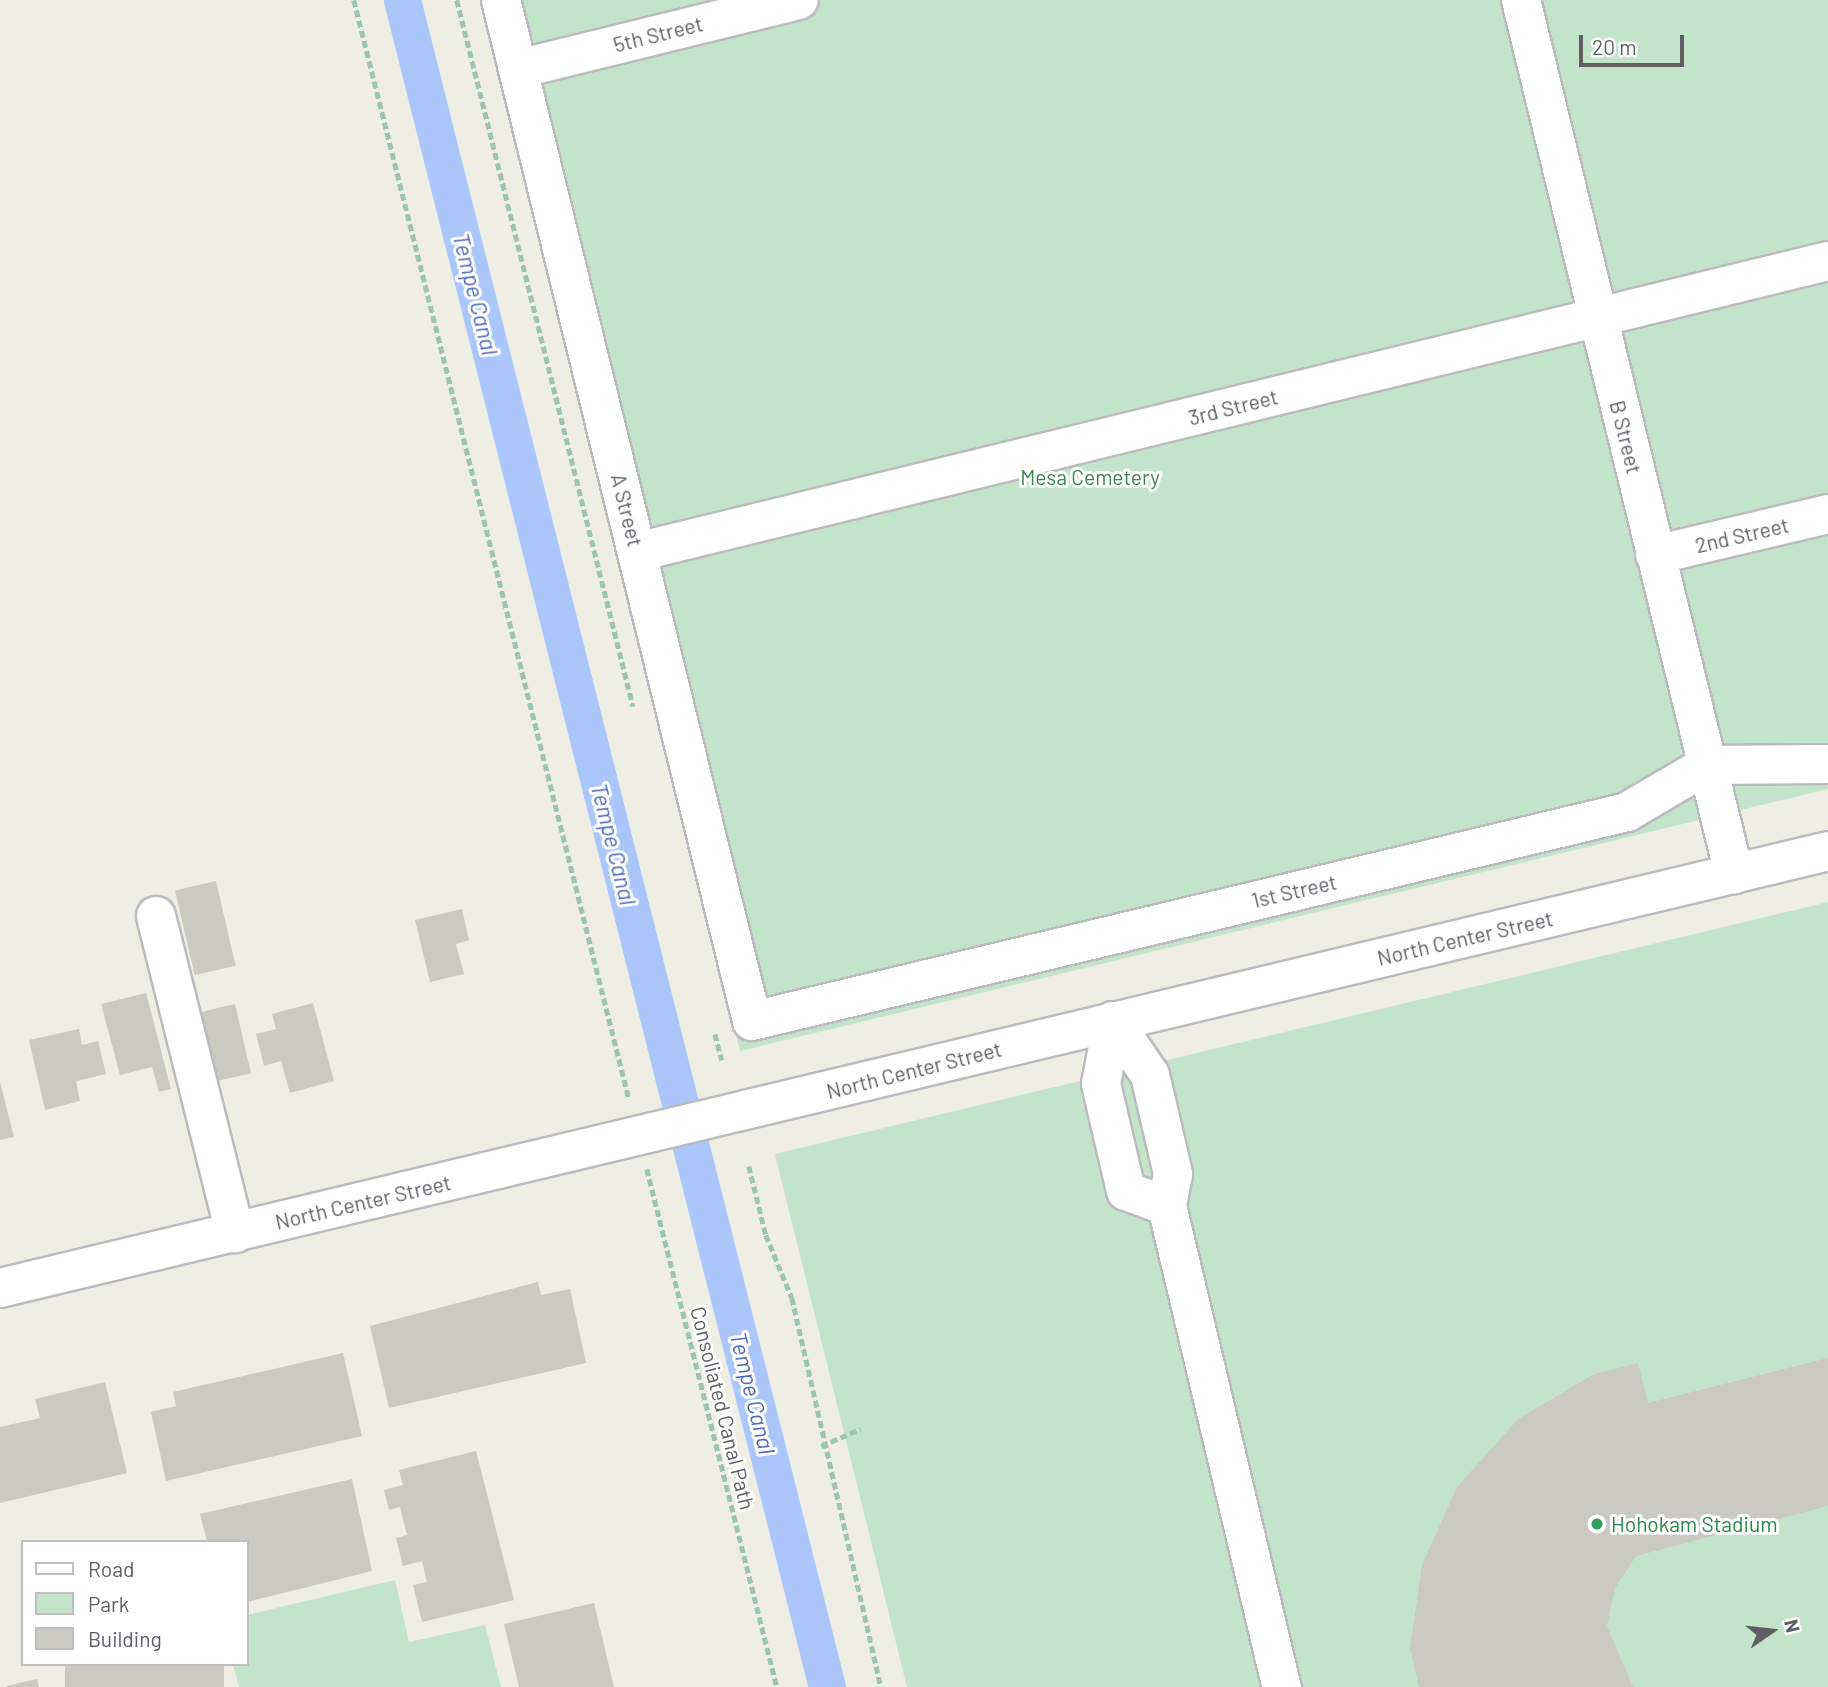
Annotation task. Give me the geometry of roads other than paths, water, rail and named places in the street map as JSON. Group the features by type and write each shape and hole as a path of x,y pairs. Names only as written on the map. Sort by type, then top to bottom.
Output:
{"street":[{"name":"A Street","path":"501,0 752,1021"},
{"name":"5th Street","path":"518,69 799,0"},
{"name":"B Street","path":"1521,0 1734,874"},
{"name":"3rd Street","path":"637,552 1828,261"},
{"name":"2nd Street","path":"1656,555 1828,514"},
{"name":"1st Street","path":"752,1021 1627,812 1707,765 1828,764"},
{"name":"North Center Street","path":"0,1289 1828,852"},
{"path":"156,916 235,1233"},
{"path":"1113,1021 1150,1075 1173,1174 1167,1206 1282,1687"}],"waterway":[{"name":"Tempe Canal","path":"402,0 827,1687"}],"place":[{"name":"Hohokam Stadium","path":"1597,1524"}],"park label":[{"name":"Mesa Cemetery","path":"1090,477"}]}
